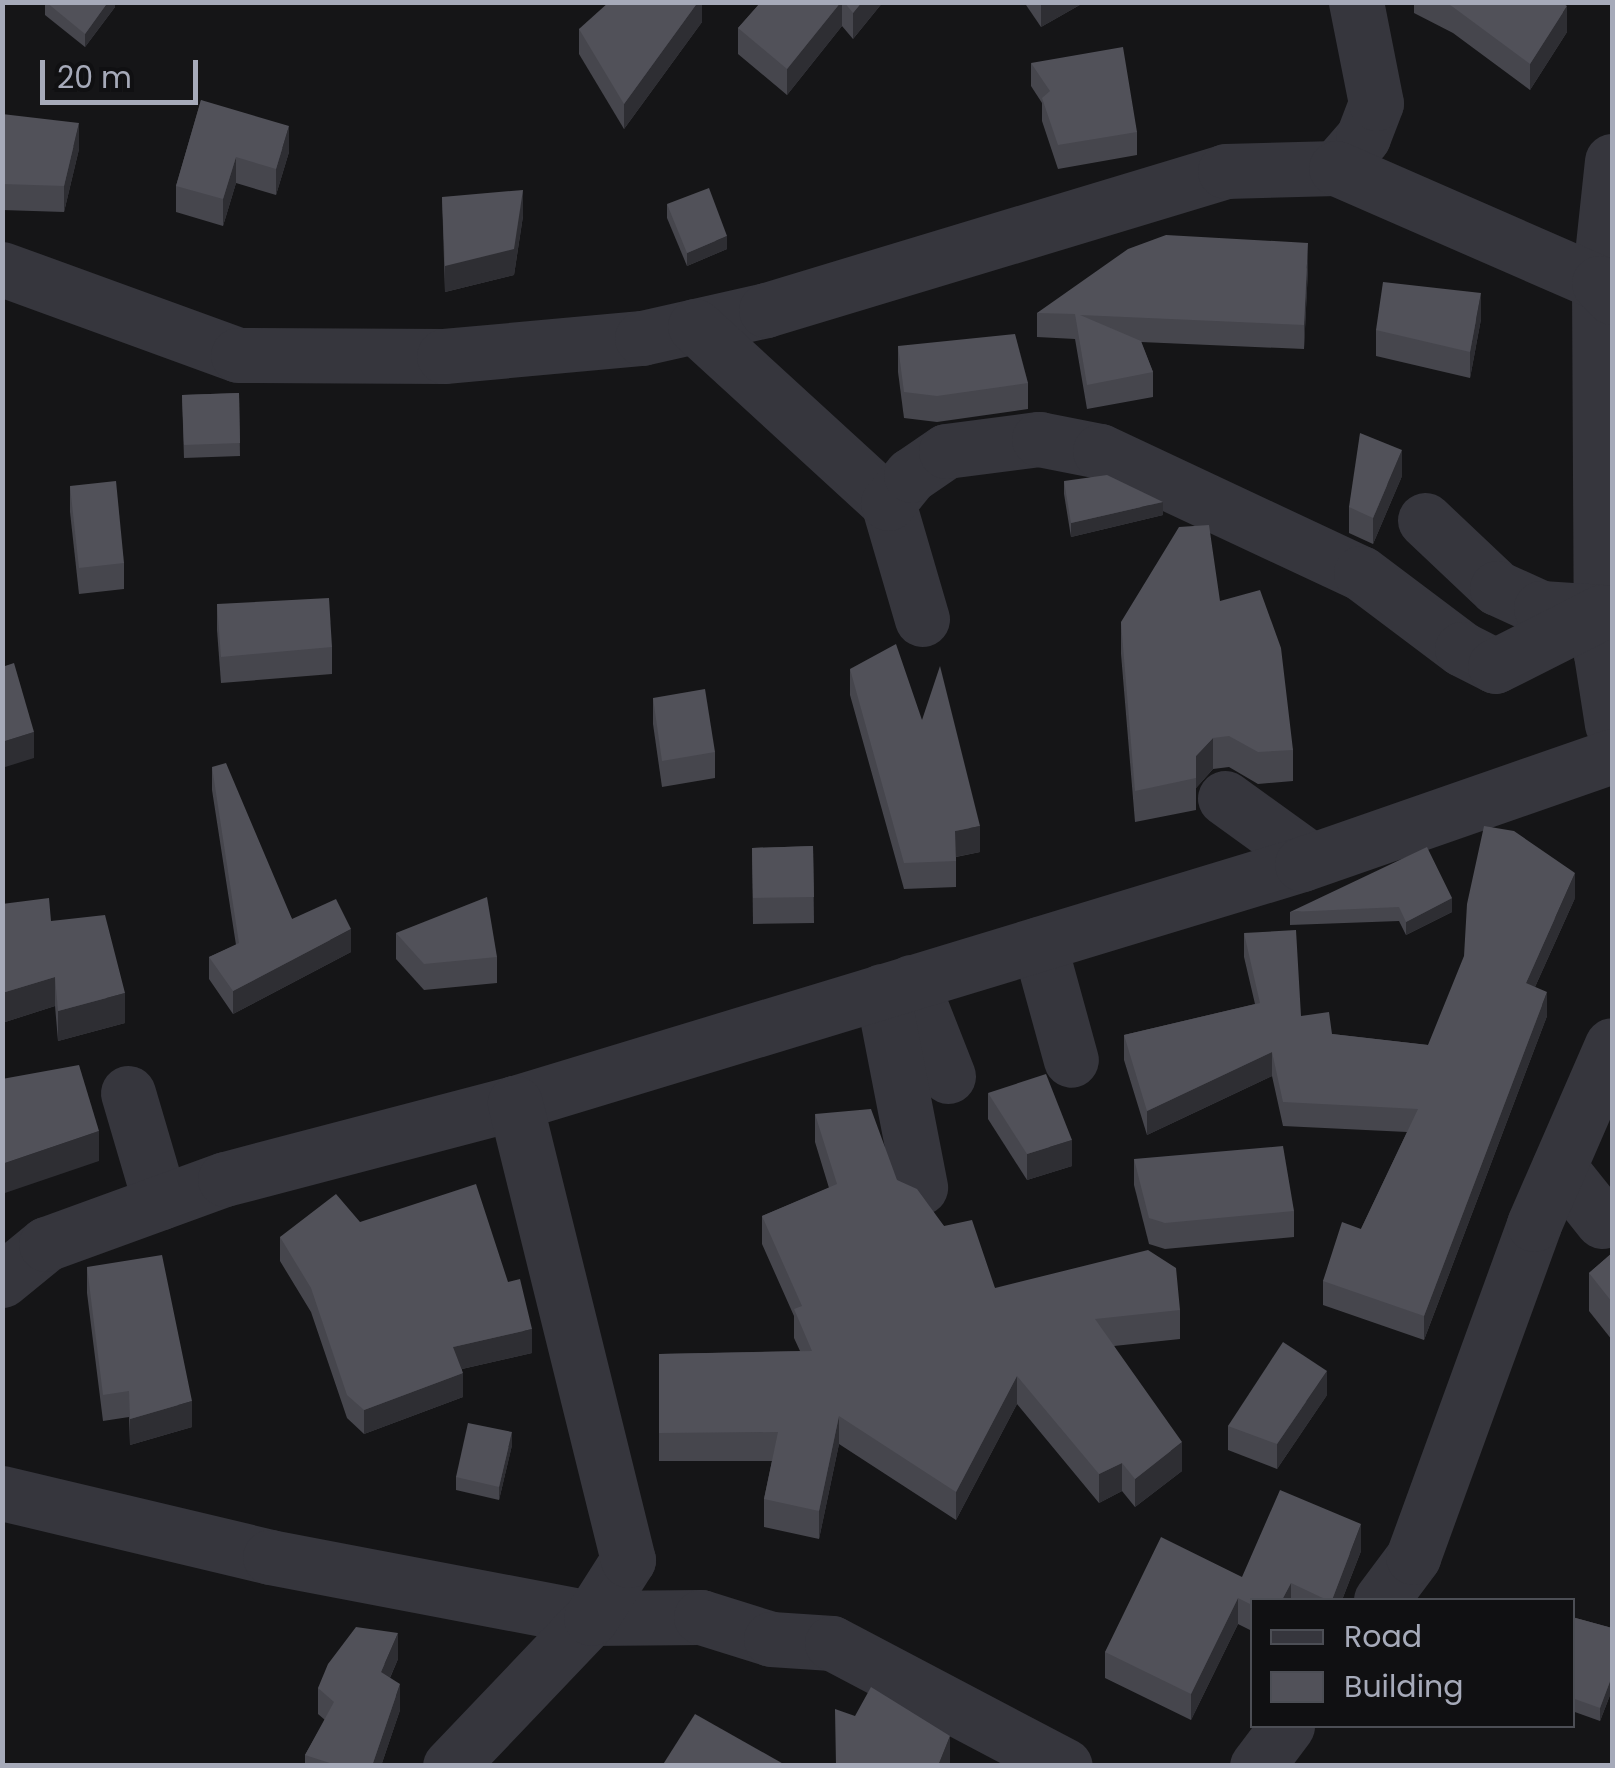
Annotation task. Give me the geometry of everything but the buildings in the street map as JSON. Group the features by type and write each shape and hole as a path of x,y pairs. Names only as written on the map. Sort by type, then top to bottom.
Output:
{"street":[{"path":"1336,168 1363,137 1376,102 1356,2"},
{"path":"1612,160 1606,290 1602,612 1612,724"},
{"path":"2,268 238,355 444,356 642,338 766,310 1225,171 1336,168 1606,290"},
{"path":"695,326 888,504 922,618"},
{"path":"888,504 911,476 946,451 1040,438 1100,451 1361,573 1462,649 1496,666 1602,612"},
{"path":"1425,520 1498,588 1541,608 1602,612"},
{"path":"2,1280 46,1244 225,1179 515,1103 1039,944 1311,860 1612,756"},
{"path":"1225,798 1311,860"},
{"path":"1039,944 1071,1060"},
{"path":"896,987 948,1076"},
{"path":"896,987 920,1187"},
{"path":"1383,1598 1414,1557 1559,1167 1612,1044"},
{"path":"128,1093 160,1202"},
{"path":"450,1766 454,1754 591,1618 628,1560 515,1103"},
{"path":"1559,1167 1602,1221"},
{"path":"2,1493 270,1557 591,1618 701,1617 771,1640 832,1643 1066,1766"},
{"path":"1256,1766 1284,1728"}]}
